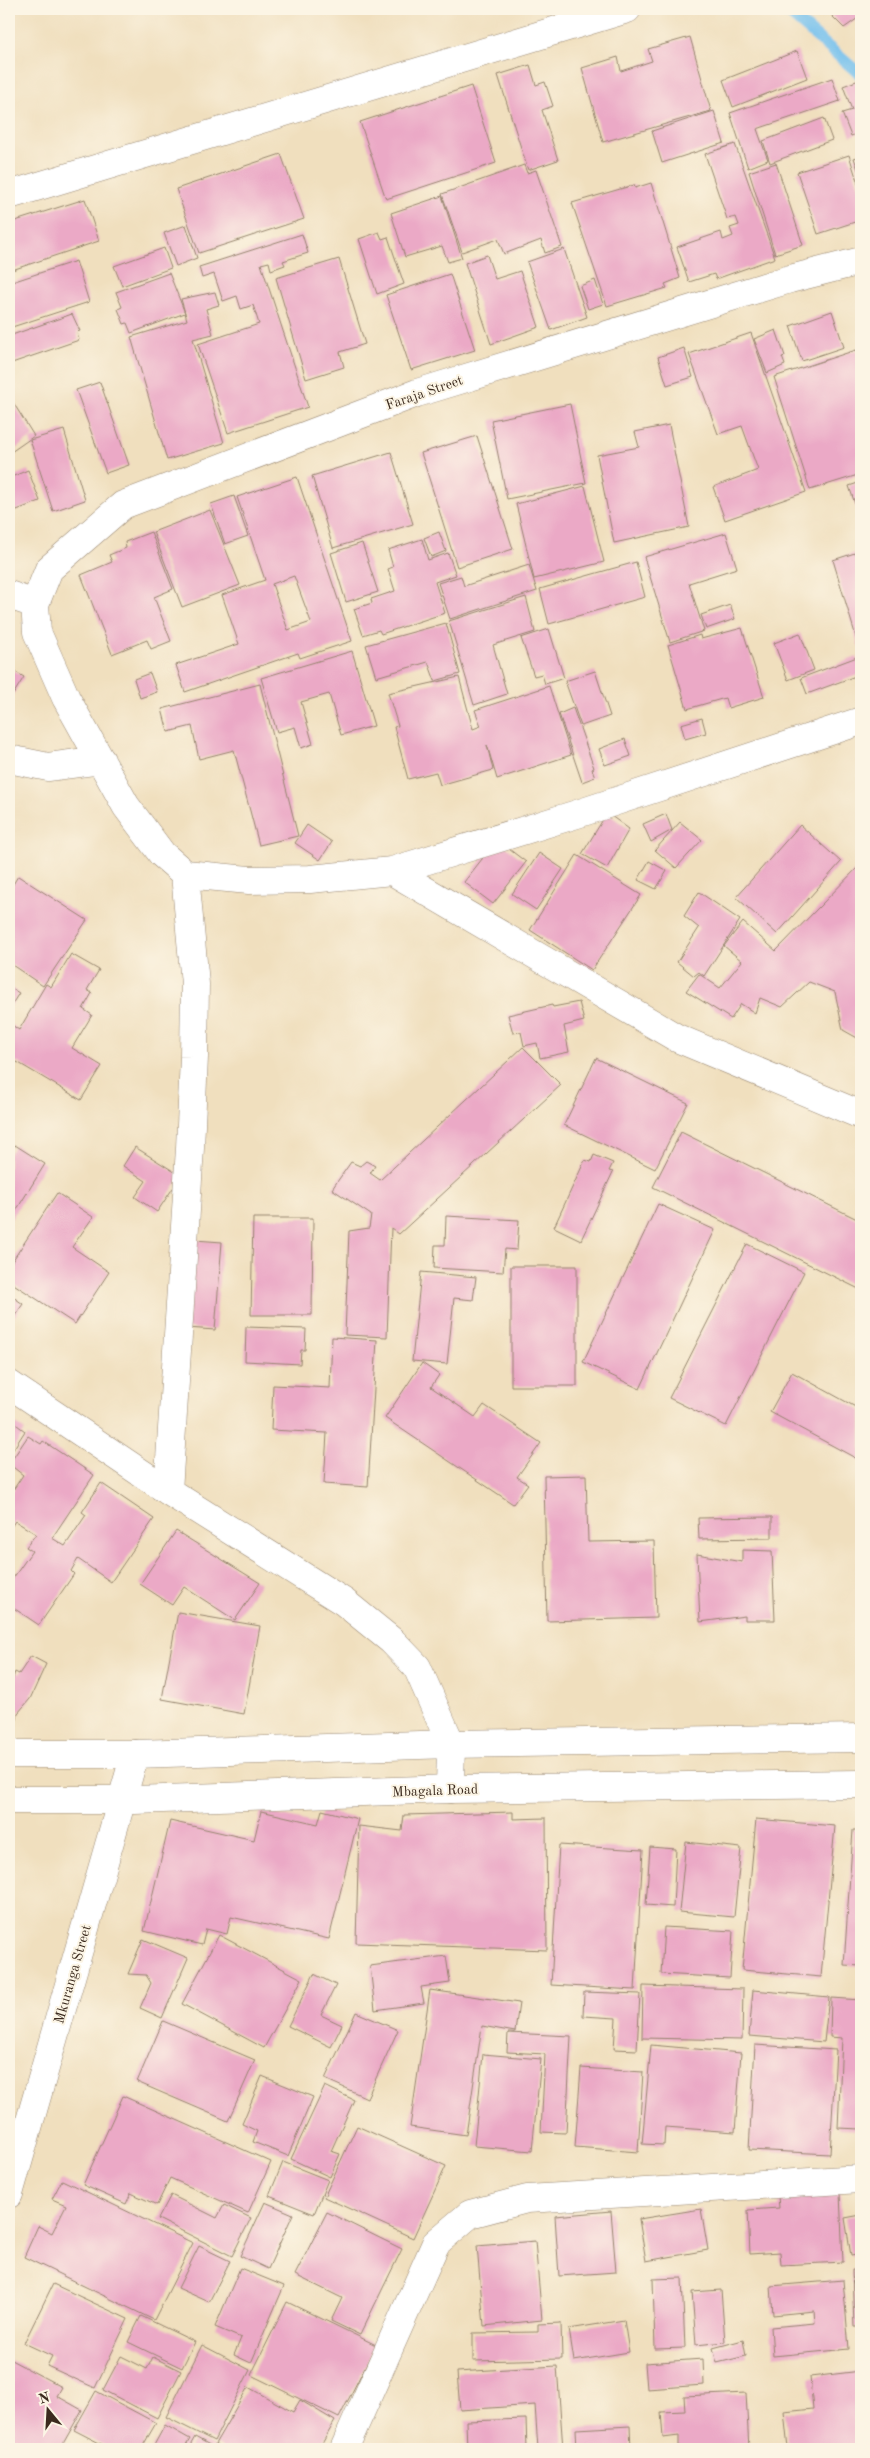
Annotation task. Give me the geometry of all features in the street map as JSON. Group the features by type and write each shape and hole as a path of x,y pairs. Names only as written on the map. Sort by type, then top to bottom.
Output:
{"street":[{"path":"9,196 627,9"},
{"name":"Faraja Street","path":"36,604 50,569 122,505 417,393 790,278 861,261"},
{"path":"9,595 36,604 38,632 66,698 126,806 162,854 185,874 249,880 310,879 392,871 586,811 861,721"},
{"path":"9,759 48,767 101,760"},
{"path":"392,871 677,1038 861,1115"},
{"path":"168,1491 194,1058 195,984 185,874"},
{"path":"9,1384 168,1491 344,1602 392,1640 417,1667 452,1744 450,1789"},
{"path":"9,1754 135,1754 452,1744 861,1738"},
{"name":"Mkuranga Street","path":"9,2194 135,1754"},
{"name":"Mbagala Road","path":"9,1800 122,1800 450,1789 861,1784"},
{"path":"344,2449 436,2243 470,2214 527,2199 861,2179"}],"building":[{"path":"825,9 861,9 861,16 844,28"},
{"path":"690,37 711,111 603,142 582,68 618,57 621,71 652,61 648,49"},
{"path":"797,51 807,78 733,107 723,80"},
{"path":"530,65 536,85 545,82 553,106 542,110 558,160 528,170 498,75"},
{"path":"832,78 840,101 757,129 768,160 748,168 730,113"},
{"path":"859,80 861,132 851,136 842,113 852,110 843,86"},
{"path":"471,86 496,163 386,199 360,122"},
{"path":"714,111 724,143 662,163 652,131"},
{"path":"824,118 832,140 770,163 763,141"},
{"path":"735,144 775,258 716,279 714,274 689,282 677,247 721,232 723,240 733,236 730,228 739,225 736,217 727,219 705,154"},
{"path":"281,154 304,219 199,253 176,189"},
{"path":"849,155 861,193 861,220 818,234 797,172"},
{"path":"861,156 861,178 854,158"},
{"path":"776,163 803,245 775,254 749,172"},
{"path":"524,165 527,173 536,170 562,247 545,253 541,240 504,254 498,239 462,252 442,194"},
{"path":"651,183 680,278 665,284 667,288 607,306 572,203 634,185 635,188"},
{"path":"442,196 462,258 448,262 442,246 405,257 391,213"},
{"path":"85,199 99,241 9,271 9,223"},
{"path":"186,225 197,258 176,266 164,233"},
{"path":"379,232 382,239 388,237 404,284 377,294 359,239"},
{"path":"302,234 308,253 283,261 285,265 271,270 269,262 261,264 308,407 228,433 198,344 259,324 253,305 241,309 237,296 223,301 214,274 202,278 199,267"},
{"path":"164,248 171,268 122,286 114,266"},
{"path":"564,249 587,317 551,330 527,262"},
{"path":"487,255 495,279 520,271 539,327 491,344 465,263"},
{"path":"339,259 365,344 340,352 344,367 306,379 276,278"},
{"path":"76,261 89,302 9,328 9,283"},
{"path":"169,273 185,313 131,333 127,323 124,324 118,309 122,307 116,292"},
{"path":"450,274 475,350 411,370 386,295"},
{"path":"595,280 603,304 588,309 580,286"},
{"path":"215,292 219,305 206,309 213,334 193,339 224,443 167,460 131,337 187,320 181,299"},
{"path":"832,311 844,347 802,361 790,326"},
{"path":"72,314 80,331 77,332 79,340 9,364 9,336"},
{"path":"776,330 785,356 782,357 785,365 767,373 754,339"},
{"path":"751,333 806,492 725,520 713,487 758,470 742,426 718,434 689,354"},
{"path":"684,348 693,377 667,385 658,357"},
{"path":"856,350 861,367 861,474 810,490 774,377"},
{"path":"100,382 129,465 106,473 76,390"},
{"path":"9,396 34,436 11,452 9,449"},
{"path":"570,404 586,483 507,499 491,420"},
{"path":"669,425 689,527 614,543 597,455 639,447 635,432"},
{"path":"64,430 85,500 53,511 30,440"},
{"path":"477,436 513,549 457,567 421,453"},
{"path":"391,452 413,524 333,548 312,476"},
{"path":"28,470 40,501 9,513 9,478"},
{"path":"297,477 352,641 300,658 298,653 185,692 176,665 239,644 222,595 265,580 237,497","holes":["294,576 311,622 288,630 272,584"]},
{"path":"861,482 861,515 859,516 849,486"},
{"path":"585,486 604,562 534,579 516,504"},
{"path":"234,496 248,536 225,544 211,504"},
{"path":"210,510 240,585 182,607 153,532"},
{"path":"861,518 861,541 855,520"},
{"path":"151,532 173,589 154,597 171,641 151,649 147,640 112,654 81,575 112,562 109,555 126,548 125,542"},
{"path":"439,532 446,551 431,557 424,538"},
{"path":"726,533 737,568 689,583 704,631 670,642 644,557"},
{"path":"422,539 428,560 448,553 456,575 435,582 445,613 381,634 379,630 363,635 354,609 372,603 371,599 395,591 388,569 393,567 388,550"},
{"path":"362,543 378,592 346,602 331,553"},
{"path":"861,551 861,647 859,647 833,560"},
{"path":"636,562 645,597 549,624 540,589"},
{"path":"529,565 537,591 450,619 438,583 461,576 464,586"},
{"path":"526,597 535,632 493,645 507,694 474,705 449,621"},
{"path":"730,605 735,619 706,629 701,615"},
{"path":"446,623 460,674 435,681 428,662 376,677 366,645"},
{"path":"742,628 764,697 728,708 725,698 687,709 668,645 700,635 701,639"},
{"path":"549,629 564,678 545,684 542,674 534,676 521,638"},
{"path":"800,633 814,670 788,680 774,643"},
{"path":"352,651 374,726 341,735 329,694 301,702 313,744 301,748 295,727 277,732 261,678"},
{"path":"857,657 861,674 807,694 801,678"},
{"path":"9,668 24,677 9,701"},
{"path":"595,671 610,716 581,726 565,681"},
{"path":"150,673 157,692 140,698 134,679"},
{"path":"459,677 473,729 481,726 475,710 549,686 571,755 497,779 487,745 493,770 440,785 436,772 408,779 394,727 398,726 388,693"},
{"path":"260,684 298,836 259,845 234,750 199,759 192,726 168,732 162,709"},
{"path":"573,708 594,768 592,769 595,777 582,782 559,714"},
{"path":"702,718 706,733 685,739 681,724"},
{"path":"625,739 631,756 605,765 599,749"},
{"path":"607,813 629,829 607,868 582,854"},
{"path":"666,814 672,830 651,842 643,824"},
{"path":"680,822 702,840 676,868 655,850"},
{"path":"307,825 332,842 320,860 295,843"},
{"path":"800,825 841,862 777,934 736,897"},
{"path":"497,840 526,862 493,904 464,882"},
{"path":"539,853 563,869 536,910 512,894"},
{"path":"577,855 641,895 592,970 530,930"},
{"path":"649,861 667,871 656,889 638,880"},
{"path":"861,864 861,1040 843,1030 835,992 809,982 782,1007 760,998 755,1013 741,1004 731,1019 686,991 699,974 720,988 742,961 724,946 743,922 776,951"},
{"path":"18,876 87,920 43,986 12,965 9,969 9,891"},
{"path":"699,892 740,920 704,976 699,972 694,976 677,962 699,928 684,916"},
{"path":"71,954 99,970 87,990 92,993 83,1009 92,1015 72,1048 102,1066 81,1100 17,1062 15,1064 9,1061 9,1023 19,1030 46,984 51,987"},
{"path":"9,987 19,993 9,1009"},
{"path":"579,1002 584,1021 564,1026 569,1052 540,1058 537,1043 524,1046 521,1032 513,1033 508,1015 552,1005 553,1007"},
{"path":"523,1047 561,1085 399,1234 391,1228 387,1337 345,1335 349,1231 369,1228 371,1215 332,1189 351,1162 360,1166 366,1161 375,1166 370,1173 380,1180"},
{"path":"596,1058 688,1103 655,1169 564,1125"},
{"path":"681,1132 861,1221 861,1290 653,1187"},
{"path":"15,1145 45,1164 9,1222 9,1155"},
{"path":"135,1147 181,1176 157,1212 135,1197 146,1181 123,1166"},
{"path":"594,1155 613,1163 609,1171 613,1172 581,1240 554,1227 585,1160 591,1162"},
{"path":"57,1193 93,1217 72,1247 109,1272 75,1324 9,1281 9,1266"},
{"path":"658,1204 715,1230 640,1389 583,1362"},
{"path":"446,1216 519,1220 517,1250 505,1249 503,1272 434,1268 435,1245 445,1245"},
{"path":"253,1218 313,1218 312,1315 251,1315"},
{"path":"195,1240 222,1242 215,1330 187,1328"},
{"path":"747,1244 804,1272 726,1426 669,1398"},
{"path":"511,1266 577,1266 577,1386 511,1386"},
{"path":"421,1272 476,1277 473,1300 454,1298 447,1364 412,1361"},
{"path":"9,1294 23,1304 9,1324"},
{"path":"246,1327 306,1329 305,1350 301,1350 300,1364 245,1361"},
{"path":"332,1337 377,1340 368,1487 324,1484 327,1433 271,1430 273,1385 330,1388"},
{"path":"422,1363 439,1375 431,1387 475,1417 484,1405 541,1443 517,1477 528,1484 513,1504 385,1418"},
{"path":"792,1372 861,1410 861,1461 770,1412"},
{"path":"9,1419 25,1431 9,1456"},
{"path":"28,1436 41,1444 43,1441 94,1475 52,1538 65,1546 86,1515 82,1512 101,1483 154,1519 111,1582 78,1559 71,1571 74,1574 39,1625 9,1605 9,1584 32,1551 26,1547 36,1534 15,1521 9,1530 9,1496 23,1475 9,1464"},
{"path":"586,1475 588,1542 654,1541 656,1618 547,1621 544,1476"},
{"path":"772,1517 772,1538 699,1539 698,1518"},
{"path":"176,1531 260,1583 235,1620 184,1587 172,1605 140,1584"},
{"path":"742,1550 772,1551 775,1620 745,1620 745,1616 700,1622 697,1554 742,1562"},
{"path":"178,1612 260,1626 244,1714 162,1699"},
{"path":"31,1656 46,1664 30,1699 18,1713 16,1724 9,1723 9,1690 15,1672 19,1674"},
{"path":"322,1810 358,1819 329,1939 231,1917 227,1934 206,1929 202,1945 144,1931 170,1821 254,1840 261,1811 318,1824"},
{"path":"513,1812 513,1819 546,1818 547,1950 356,1943 359,1826 402,1831 404,1815"},
{"path":"756,1819 835,1826 821,1977 742,1970"},
{"path":"853,1830 861,1830 861,1966 844,1965"},
{"path":"686,1842 741,1848 734,1917 679,1912"},
{"path":"559,1845 643,1850 635,1990 551,1985"},
{"path":"650,1847 676,1849 673,1907 646,1905"},
{"path":"664,1927 733,1931 730,1978 661,1974"},
{"path":"219,1935 302,1979 264,2048 182,2004"},
{"path":"143,1939 188,1958 162,2018 140,2008 151,1983 146,1975 128,1974"},
{"path":"446,1956 450,1983 421,1987 424,2003 375,2010 370,1966"},
{"path":"314,1974 336,1985 321,2015 342,2025 331,2047 288,2026"},
{"path":"643,1986 743,1989 742,2040 642,2038"},
{"path":"430,1990 519,2003 515,2032 482,2026 466,2135 410,2127"},
{"path":"753,1990 829,1997 824,2042 749,2036"},
{"path":"584,1992 640,1994 637,2050 614,2049 616,2018 583,2016"},
{"path":"831,1998 861,2000 861,2129 838,2128 842,2038 830,2037"},
{"path":"356,2012 398,2030 367,2098 325,2079"},
{"path":"163,2021 255,2060 228,2121 137,2082"},
{"path":"508,2033 571,2036 566,2133 541,2132 545,2054 507,2052"},
{"path":"651,2045 741,2053 735,2132 665,2127 664,2145 642,2144"},
{"path":"755,2045 836,2050 830,2154 749,2150"},
{"path":"483,2054 541,2059 532,2151 474,2146"},
{"path":"581,2068 643,2072 638,2152 575,2147"},
{"path":"262,2076 313,2097 288,2156 253,2142 257,2131 242,2124"},
{"path":"325,2086 354,2100 331,2151 340,2154 330,2177 291,2159"},
{"path":"123,2096 271,2162 248,2213 170,2178 157,2205 131,2193 126,2204 83,2185"},
{"path":"357,2126 446,2166 413,2238 324,2197"},
{"path":"283,2162 328,2180 314,2214 269,2196"},
{"path":"62,2180 193,2243 154,2320 24,2257 38,2226 52,2233 66,2205 52,2199"},
{"path":"840,2193 843,2262 781,2265 780,2252 750,2254 748,2210 779,2208 778,2196"},
{"path":"171,2195 217,2218 224,2205 251,2218 232,2256 158,2219"},
{"path":"265,2202 293,2214 268,2269 240,2256"},
{"path":"701,2209 708,2250 646,2261 639,2219"},
{"path":"611,2211 616,2272 559,2276 555,2216"},
{"path":"327,2212 402,2249 360,2335 331,2321 342,2298 295,2275"},
{"path":"861,2215 861,2254 851,2256 845,2218"},
{"path":"535,2241 542,2320 484,2326 477,2246"},
{"path":"199,2246 230,2261 209,2302 178,2288"},
{"path":"240,2268 284,2286 251,2363 234,2355 241,2338 215,2327"},
{"path":"852,2270 861,2270 861,2327 854,2327"},
{"path":"682,2278 685,2348 655,2349 653,2279"},
{"path":"843,2280 849,2349 773,2356 771,2327 815,2323 814,2311 773,2315 771,2286"},
{"path":"53,2284 128,2319 95,2388 47,2366 52,2356 24,2343"},
{"path":"721,2290 725,2342 696,2345 692,2292"},
{"path":"287,2302 376,2345 339,2418 251,2375"},
{"path":"141,2316 195,2342 182,2368 128,2342"},
{"path":"624,2320 629,2352 574,2361 569,2329"},
{"path":"561,2323 562,2359 473,2361 473,2333 538,2332 538,2324"},
{"path":"743,2340 746,2356 717,2363 713,2348"},
{"path":"202,2345 250,2370 214,2441 166,2417"},
{"path":"121,2356 147,2369 153,2357 181,2371 157,2418 103,2390"},
{"path":"703,2359 704,2385 647,2389 645,2363"},
{"path":"11,2360 62,2387 57,2396 82,2410 60,2449 9,2449 9,2364"},
{"path":"557,2366 563,2449 538,2449 535,2405 460,2410 457,2372"},
{"path":"861,2371 861,2449 788,2449 784,2412 813,2409 810,2377"},
{"path":"248,2387 293,2412 300,2400 335,2421 319,2449 225,2449 215,2444"},
{"path":"96,2391 156,2423 141,2449 111,2449 74,2430"},
{"path":"746,2393 749,2449 679,2449 679,2436 663,2438 661,2412 685,2411 684,2396"},
{"path":"526,2419 527,2449 467,2449 466,2421"},
{"path":"165,2425 190,2439 184,2449 152,2449"},
{"path":"630,2426 631,2449 577,2449 576,2429"},
{"path":"195,2437 217,2449 188,2449"}],"waterway":[{"path":"784,9 861,75"}]}
